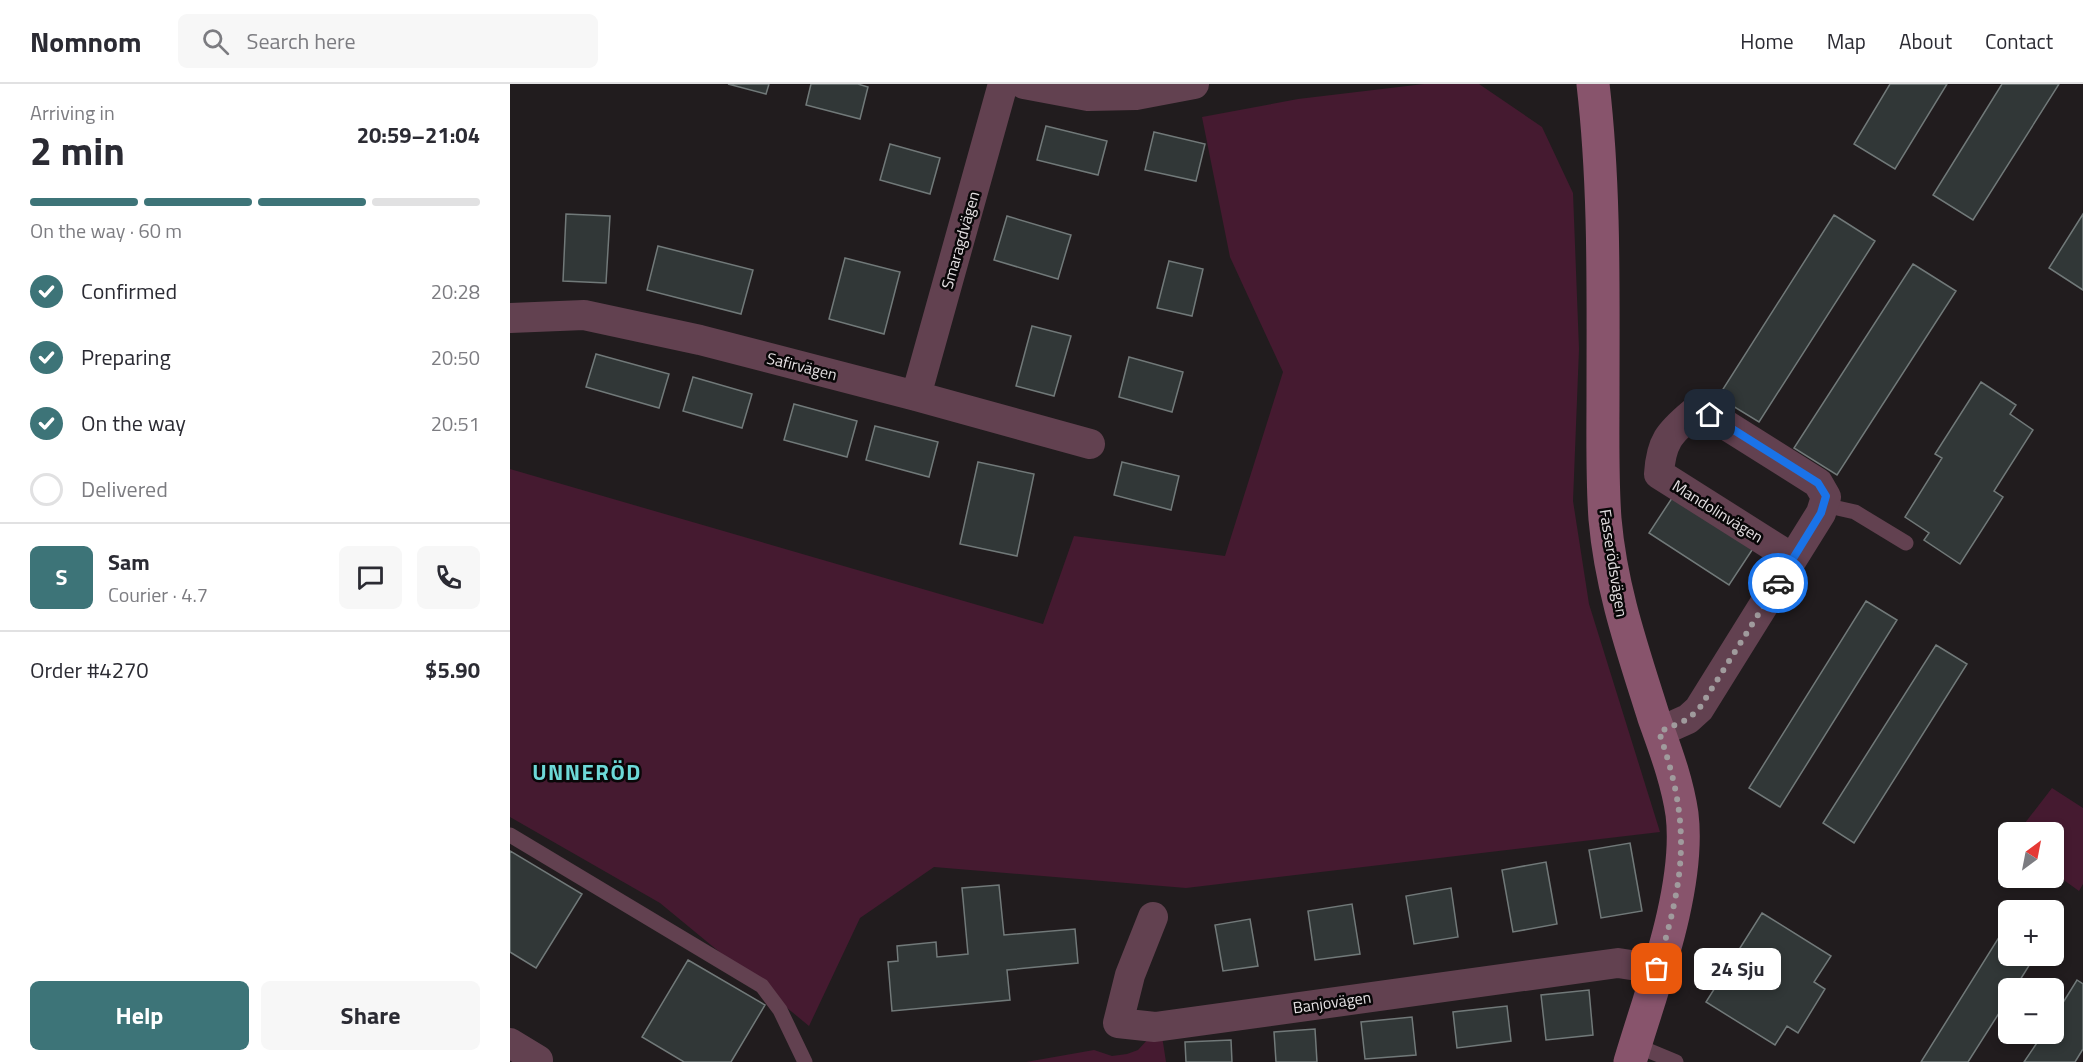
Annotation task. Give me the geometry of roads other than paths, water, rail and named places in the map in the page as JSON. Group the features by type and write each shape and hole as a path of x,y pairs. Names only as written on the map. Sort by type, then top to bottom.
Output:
{"street":[{"name":"Smaragdvägen","path":"916,396 1003,84"},
{"path":"1024,84 1088,96 1136,95 1194,84"},
{"name":"Fasserödsvägen","path":"1593,84 1598,123 1603,244 1605,519 1618,606 1674,774 1682,814 1683,846 1678,885 1632,1054"},
{"name":"Safirvägen","path":"510,318 584,315 700,340 1090,444"},
{"name":"Mandolinvägen","path":"1792,558 1659,474 1660,452 1672,430 1693,413 1710,415 1818,483 1826,496 1824,505"},
{"path":"1659,732 1688,719 1699,709 1730,664 1824,505"},
{"name":"Banjovägen","path":"1153,917 1130,975 1118,1023 1155,1027 1618,963 1657,969"},
{"path":"510,1043 538,1060"}],"lane":[{"path":"1824,505 1855,512 1906,543"},
{"path":"510,835 762,986 780,1010 805,1062"},
{"path":"1632,1054 1676,1062"}],"place":[{"name":"24 Sju","path":"1657,969"}],"district":[{"name":"UNNERÖD","path":"587,772"}]}
